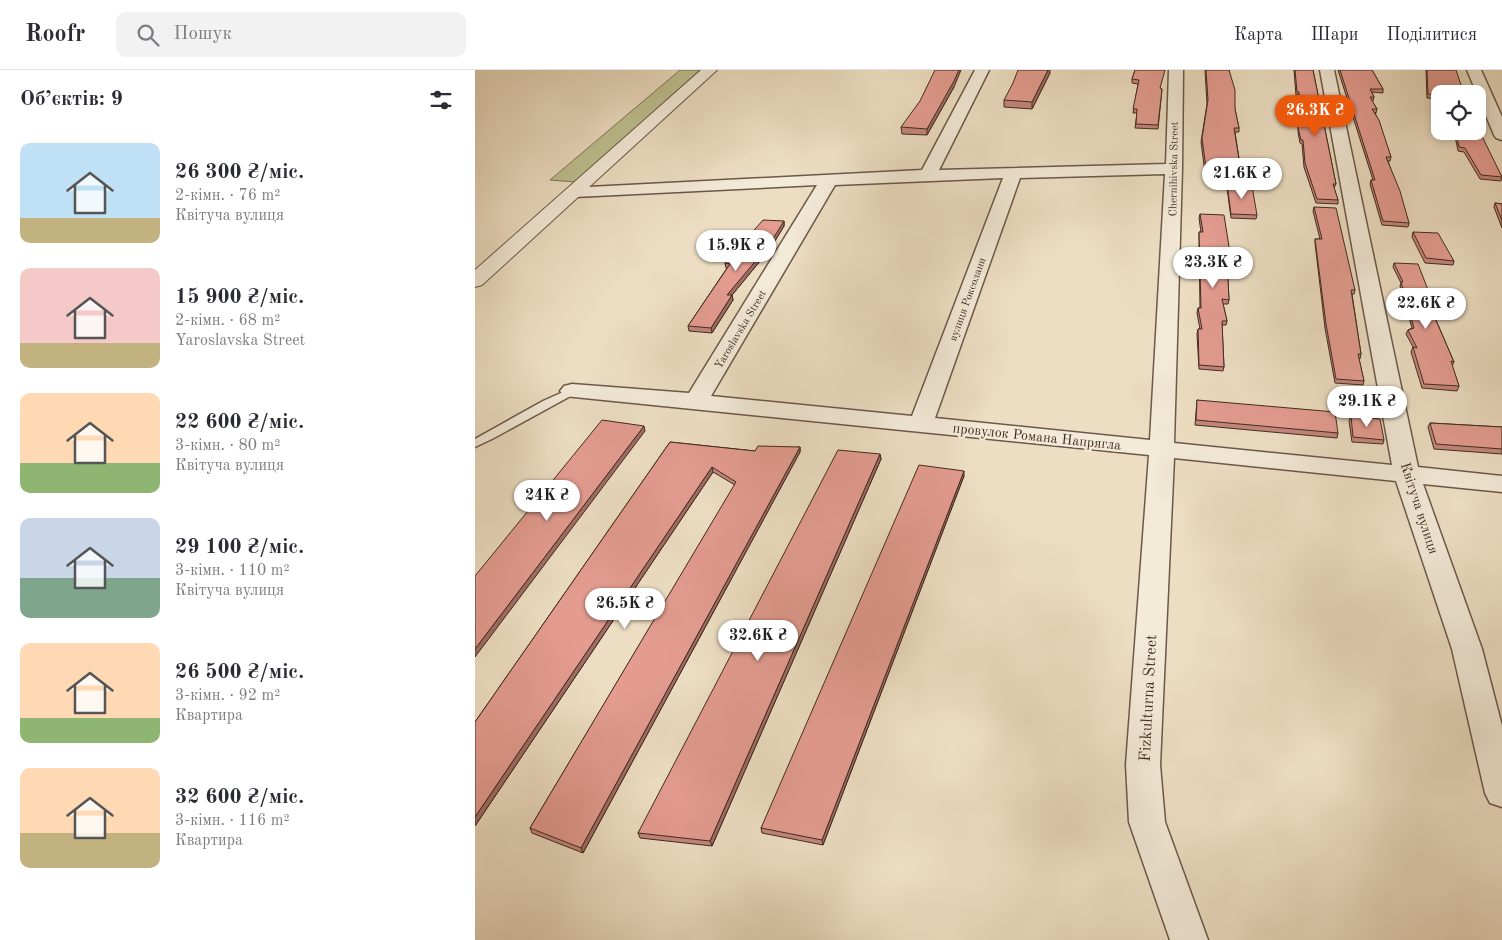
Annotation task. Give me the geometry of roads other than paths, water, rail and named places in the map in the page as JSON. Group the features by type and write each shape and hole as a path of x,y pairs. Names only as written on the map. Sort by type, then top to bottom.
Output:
{"street":[{"path":"475,281 710,70"},
{"path":"928,175 982,70"},
{"name":"Chernihivska Street","path":"1162,448 1174,169 1176,70"},
{"name":"Квітуча вулиця","path":"1327,70 1407,475 1467,649 1502,793"},
{"path":"1474,70 1502,135"},
{"path":"575,192 928,175 1174,169"},
{"name":"вулиця Роксолани","path":"921,425 1013,173"},
{"name":"Yaroslavska Street","path":"697,400 829,180"},
{"name":"провулок Романа Напрягла","path":"572,391 697,400 921,425 1502,484"},
{"name":"Fizkulturna Street","path":"1162,448 1143,765 1147,822 1189,940"}],"lane":[{"path":"475,443 515,423 551,400 572,391"}]}
